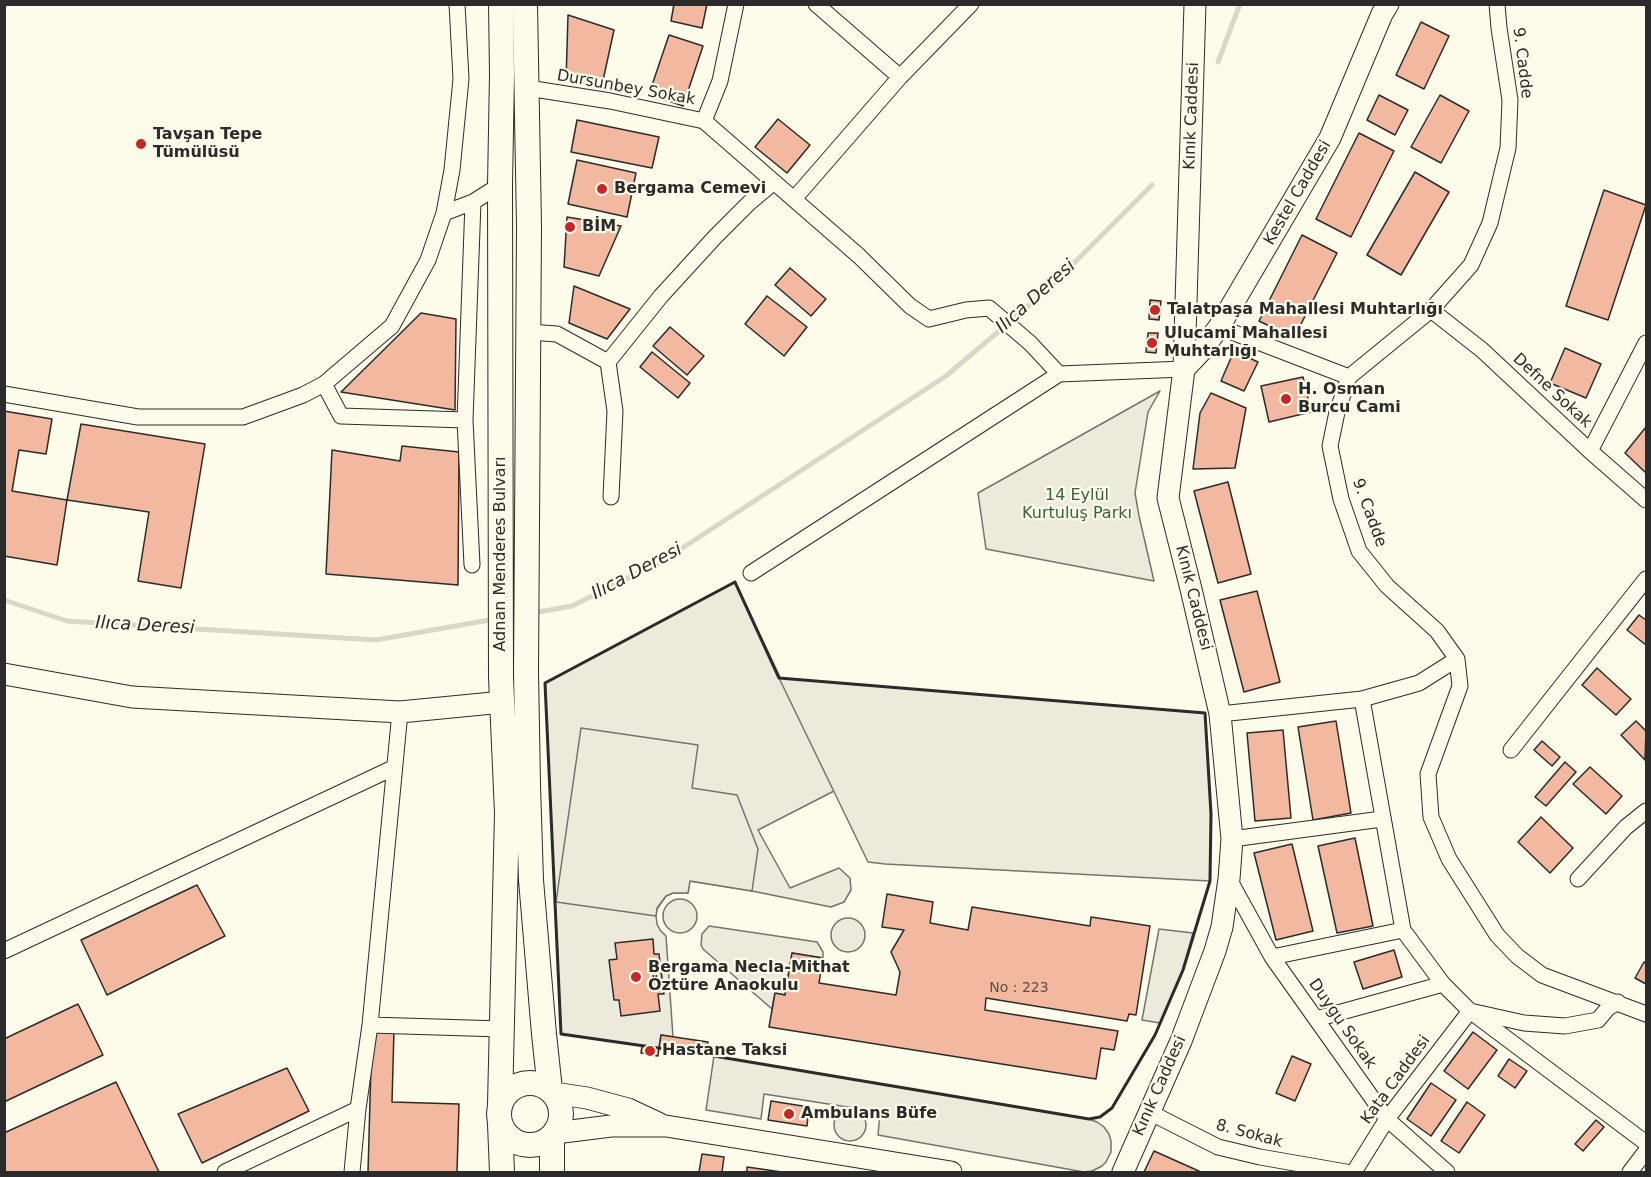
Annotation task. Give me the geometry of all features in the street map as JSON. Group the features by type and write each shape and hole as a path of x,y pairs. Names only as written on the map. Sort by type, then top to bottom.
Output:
{"main road":[{"name":"Adnan Menderes Bulvarı","path":"501,4 501,677 507,813 500,1114 502,1173"},
{"name":"Adnan Menderes Bulvarı","path":"525,4 528,88 526,672 531,880 544,1035 552,1092"},
{"name":"Kınık Caddesi","path":"1123,1173 1181,1041 1215,951 1222,927 1232,839 1220,714 1168,498 1185,369 1195,4"},
{"name":"Kestel Caddesi","path":"1185,369 1219,327 1330,138 1388,4"},
{"path":"4,674 132,697 400,712 502,702"},
{"path":"534,1083 543,1085 552,1092 558,1099 561,1113 559,1127 554,1135 543,1143 533,1145 513,1140 505,1133 500,1114 504,1096 510,1090 517,1085 534,1083"},
{"path":"552,1092 628,1109 666,1126"},
{"path":"554,1135 611,1126 666,1126 951,1173"},
{"path":"552,1173 554,1135"}],"street":[{"path":"4,393 138,417 243,417 324,384 392,326 428,260 444,213 452,170 461,79 457,4"},
{"name":"Dursunbey Sokak","path":"528,88 609,101 704,121 720,81 736,4"},
{"path":"816,4 900,77"},
{"path":"794,199 900,77 971,4"},
{"name":"9. Cadde","path":"1457,659 1437,631 1387,586 1359,551 1341,499 1330,446 1337,412 1349,377 1431,310 1471,265 1490,223 1508,148 1510,100 1497,4"},
{"path":"704,121 859,256 910,306 928,319 966,310 989,308 1030,343 1059,374"},
{"path":"611,497 615,411 608,362 661,296 715,237 774,182"},
{"path":"444,213 473,202 500,185"},
{"path":"472,565 465,420 473,202"},
{"name":"Defne Sokak","path":"1431,310 1482,350 1590,451 1647,500"},
{"path":"1219,327 1349,377"},
{"path":"528,332 556,334 608,362"},
{"path":"1590,451 1646,345"},
{"path":"751,573 1059,374 1185,369"},
{"path":"324,384 341,416 465,420"},
{"path":"1511,750 1647,579"},
{"path":"1220,714 1362,699 1419,683 1457,659 1460,687 1428,774 1431,817 1449,859 1497,935 1517,956 1542,975 1647,1014"},
{"path":"1362,699 1403,930 1443,984 1470,1011 1647,1143"},
{"path":"352,1173 370,1025 400,712"},
{"path":"4,951 393,768"},
{"path":"1578,879 1626,827 1647,811"},
{"path":"1232,839 1382,819"},
{"name":"Duygu Sokak","path":"1229,879 1272,957 1387,1119 1447,1173"},
{"path":"1272,957 1403,930"},
{"path":"1316,1019 1443,984"},
{"path":"1470,1011 1524,1023 1565,1026 1598,1020 1608,1008 1618,1002"},
{"name":"Kata Caddesi","path":"1354,1173 1387,1119 1470,1011"},
{"path":"370,1025 502,1029"},
{"path":"225,1173 358,1109"},
{"name":"8. Sokak","path":"1149,1112 1218,1148 1346,1173"},
{"path":"1630,1173 1647,1151"}],"green space":[{"name":"14 Eylül Kurtuluş Parkı","path":"1160,391 1148,412 1135,493 1154,581 986,549 978,493"},
{"path":"735,582 834,791 758,830 790,888 839,868 850,878 851,890 844,902 831,907 690,881 688,893 673,893 666,896 657,909 656,916 660,930 666,936 673,1037 661,1035 659,1048 561,1034 545,683"},
{"path":"680,899 692,904 697,916 692,928 680,933 668,928 663,916 668,904"},
{"path":"848,918 860,923 865,935 860,947 848,952 836,947 831,935 836,923"},
{"path":"709,926 817,942 823,952 823,958 792,953 785,995 775,993 772,1009 703,949 702,934"},
{"path":"1159,929 1193,933 1183,970 1160,1023 1142,1020"},
{"path":"850,1109 861,1114 866,1125 861,1136 850,1141 839,1136 834,1125 839,1114"}],"shaded area":[{"path":"779,678 1205,713 1211,814 1210,881 868,862"},
{"path":"581,728 698,745 692,788 737,795 758,849 752,891 690,881 688,893 673,893 666,896 657,908 656,916 556,902"},
{"path":"714,1056 1089,1119 1104,1127 1109,1134 1111,1152 1102,1166 1084,1172 878,1135 880,1112 764,1094 761,1119 706,1110"}],"building":[{"path":"674,4 707,4 702,28 671,21"},
{"path":"568,15 614,30 602,85 566,81"},
{"path":"1421,22 1449,36 1424,89 1396,75"},
{"path":"669,35 703,46 683,106 649,94"},
{"path":"1379,95 1408,110 1395,135 1367,120"},
{"path":"1440,95 1469,111 1441,163 1411,147"},
{"path":"778,119 810,145 787,173 755,147"},
{"path":"577,120 659,137 652,168 571,152"},
{"path":"1359,133 1394,151 1351,237 1316,219"},
{"name":"Bergama Cemevi","path":"577,160 636,173 627,217 568,204"},
{"path":"1415,172 1449,192 1401,275 1367,255"},
{"path":"1604,190 1646,205 1608,320 1566,306"},
{"path":"567,217 621,226 599,276 564,267"},
{"path":"1302,235 1337,253 1294,338 1259,321"},
{"path":"790,268 826,299 811,316 775,285"},
{"path":"574,286 630,309 607,339 569,323"},
{"path":"767,296 807,327 784,356 745,324"},
{"name":"Talatpaşa Mahallesi Muhtarlığı","path":"1150,300 1161,301 1159,320 1149,319"},
{"path":"421,313 456,319 455,410 341,392"},
{"path":"670,327 704,356 687,375 653,346"},
{"name":"Ulucami Mahallesi Muhtarlığı","path":"1148,333 1158,333 1156,353 1146,352"},
{"path":"1565,348 1601,364 1586,398 1550,383"},
{"path":"1234,351 1258,362 1244,391 1221,381"},
{"path":"652,352 690,383 678,398 640,367"},
{"name":"H. Osman Burcu Cami","path":"1303,377 1311,412 1269,422 1261,386"},
{"path":"1211,393 1246,408 1235,468 1193,469 1200,413"},
{"path":"4,411 52,419 46,454 19,450 12,491 67,500 57,565 4,556"},
{"path":"81,424 205,444 181,588 138,581 149,512 67,500"},
{"path":"1646,427 1646,473 1625,453"},
{"path":"402,446 459,452 458,585 326,574 332,450 400,461"},
{"path":"1228,482 1251,574 1218,583 1194,491"},
{"path":"1257,591 1280,682 1244,692 1220,600"},
{"path":"1639,615 1646,620 1646,645 1627,630"},
{"path":"1597,668 1631,699 1616,715 1582,685"},
{"path":"1336,721 1351,813 1313,820 1298,727"},
{"path":"1636,721 1646,731 1645,760 1621,735"},
{"path":"1283,730 1291,818 1255,821 1247,733"},
{"path":"1542,741 1560,757 1552,766 1534,750"},
{"path":"1565,762 1576,772 1546,806 1535,797"},
{"path":"1590,767 1622,796 1606,814 1573,784"},
{"path":"1541,817 1573,848 1550,873 1518,842"},
{"path":"1355,838 1373,926 1337,933 1318,846"},
{"path":"1292,844 1313,931 1276,940 1254,853"},
{"path":"197,885 225,936 107,995 81,940"},
{"path":"887,894 933,902 930,923 968,930 972,907 1090,926 1091,917 1150,926 1136,1015 1129,1014 1127,1021 986,998 985,1010 1118,1031 1114,1050 1101,1048 1096,1079 769,1027 775,993 785,995 792,953 823,958 819,983 896,995 900,972 891,952 904,930 882,927"},
{"name":"Bergama Necla-Mithat Öztüre Anaokulu","path":"653,939 654,954 659,954 664,994 658,994 660,1011 621,1016 619,1000 614,1000 609,960 617,959 615,943"},
{"path":"1394,950 1402,977 1363,989 1354,962"},
{"path":"1644,962 1646,963 1646,984 1635,978"},
{"path":"78,1004 103,1055 4,1102 4,1039"},
{"path":"372,1029 394,1030 392,1102 459,1104 457,1172 368,1172"},
{"path":"1473,1032 1497,1050 1468,1089 1444,1071"},
{"path":"661,1035 708,1042 705,1055 659,1048"},
{"name":"Hastane Taksi","path":"642,1046 659,1048 658,1056 641,1053"},
{"path":"1292,1056 1311,1064 1295,1101 1276,1093"},
{"path":"1509,1059 1527,1071 1515,1088 1498,1076"},
{"path":"287,1068 309,1111 202,1163 178,1114"},
{"path":"116,1082 159,1172 4,1172 4,1133"},
{"path":"1431,1083 1456,1100 1431,1136 1407,1119"},
{"name":"Ambulans Büfe","path":"771,1101 809,1107 807,1126 768,1120"},
{"path":"1467,1102 1485,1115 1459,1153 1441,1141"},
{"path":"1596,1120 1604,1127 1583,1151 1575,1144"},
{"path":"1154,1151 1201,1172 1144,1172"},
{"path":"702,1154 724,1157 722,1172 699,1172"},
{"path":"747,1167 782,1172 747,1172"}],"waterway":[{"name":"Ilıca Deresi","path":"1218,62 1240,4"},
{"name":"Ilıca Deresi","path":"533,613 572,606 664,560 946,376 1045,292 1152,185"},
{"name":"Ilıca Deresi","path":"4,600 67,621 376,640 495,619"}],"wall":[{"path":"735,582 779,678 1205,713 1211,814 1210,881 1183,970 1155,1035 1112,1108 1100,1117 1089,1119 714,1056 561,1034 545,683 735,582"}],"place":[{"name":"Tavşan Tepe Tümülüsü","path":"141,144"},
{"name":"Bergama Cemevi","path":"602,189"},
{"name":"BİM","path":"570,227"},
{"name":"Talatpaşa Mahallesi Muhtarlığı","path":"1155,310"},
{"name":"Ulucami Mahallesi Muhtarlığı","path":"1152,343"},
{"name":"H. Osman Burcu Cami","path":"1286,399"},
{"name":"Bergama Necla-Mithat Öztüre Anaokulu","path":"636,977"},
{"name":"Hastane Taksi","path":"650,1051"},
{"name":"Ambulans Büfe","path":"789,1114"}]}
